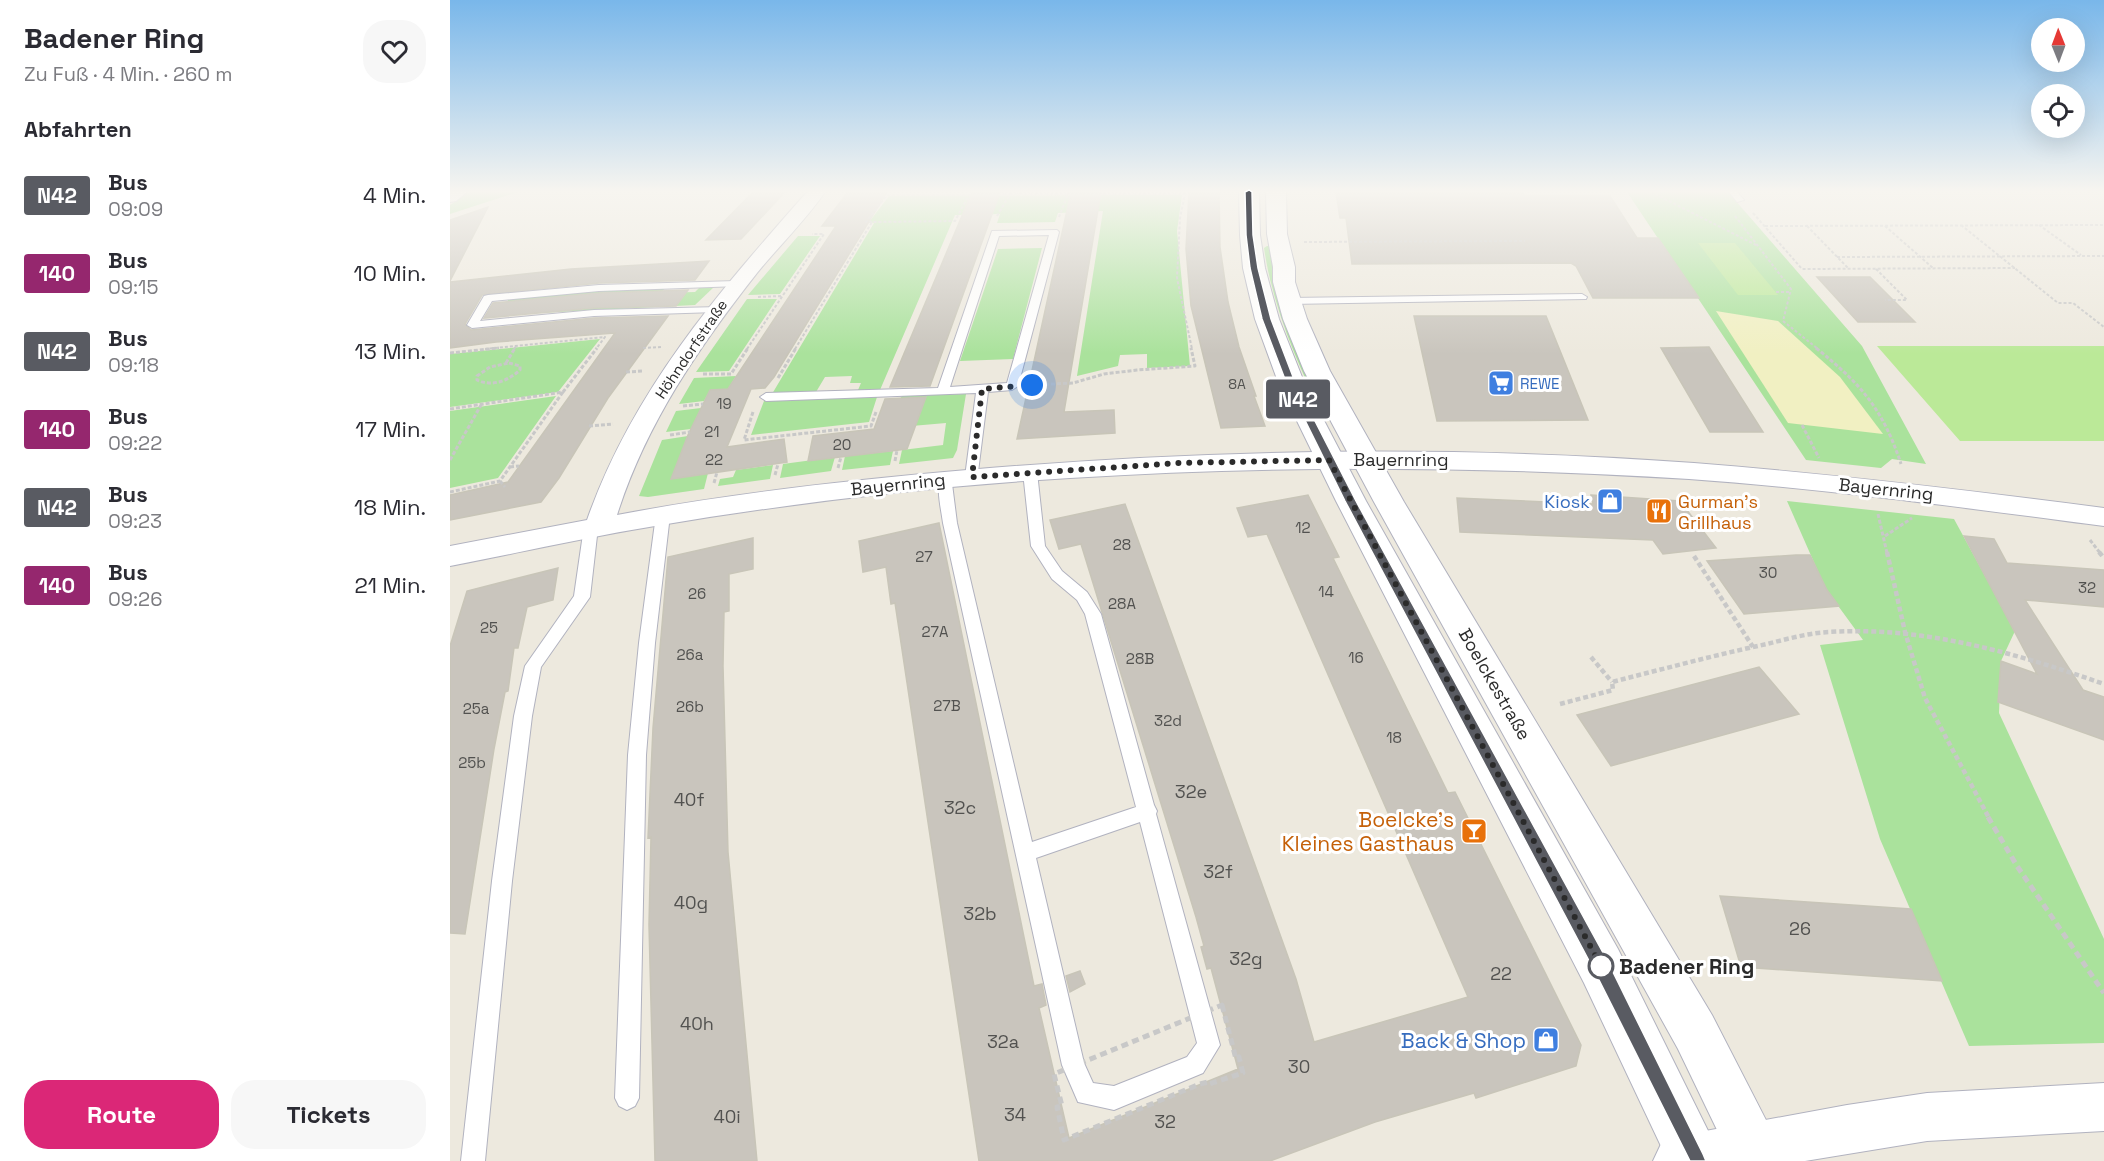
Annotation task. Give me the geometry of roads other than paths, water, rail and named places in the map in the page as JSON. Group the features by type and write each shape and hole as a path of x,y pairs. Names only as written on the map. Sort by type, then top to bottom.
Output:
{"main road":[{"path":"1252,246 1260,293 1279,353 1329,460 1601,966 1690,1160"},
{"name":"Boelckestraße","path":"1280,246 1284,282 1289,301 1317,371 1365,460 1689,1022 1757,1154"}],"street":[{"name":"Höhndorfstraße","path":"595,526 639,432 675,369 716,309 769,246"},
{"name":"Bayernring","path":"450,556 595,526 821,493 1030,472 1222,461 1556,462 1750,475 1914,491 2104,517"},
{"path":"1690,1160 1757,1154 1927,1117 2104,1107"}],"lane":[{"path":"942,391 991,246"},
{"path":"766,397 942,391 1012,386 1049,246"},
{"path":"716,309 594,313 472,325 488,298 609,287 736,284"},
{"path":"1289,301 1582,297"},
{"path":"982,389 959,478 945,496 950,523 1073,1065 1086,1094 1114,1098 1195,1065 1209,1046 1148,811 1093,614 1082,596 1057,575 1038,546 1030,472"},
{"path":"627,1098 637,755 647,643 663,515"},
{"path":"473,1161 502,882 523,716 532,666 582,597 595,526"},
{"path":"1025,853 1148,811"}],"place":[{"name":"REWE","path":"1501,383"},
{"name":"Kiosk","path":"1610,501"},
{"name":"Gurman's Grillhaus","path":"1659,511"},
{"name":"Boelcke’s Kleines Gasthaus","path":"1474,831"},
{"name":"Badener Ring","path":"1601,966"},
{"name":"Back & Shop","path":"1546,1040"}]}
